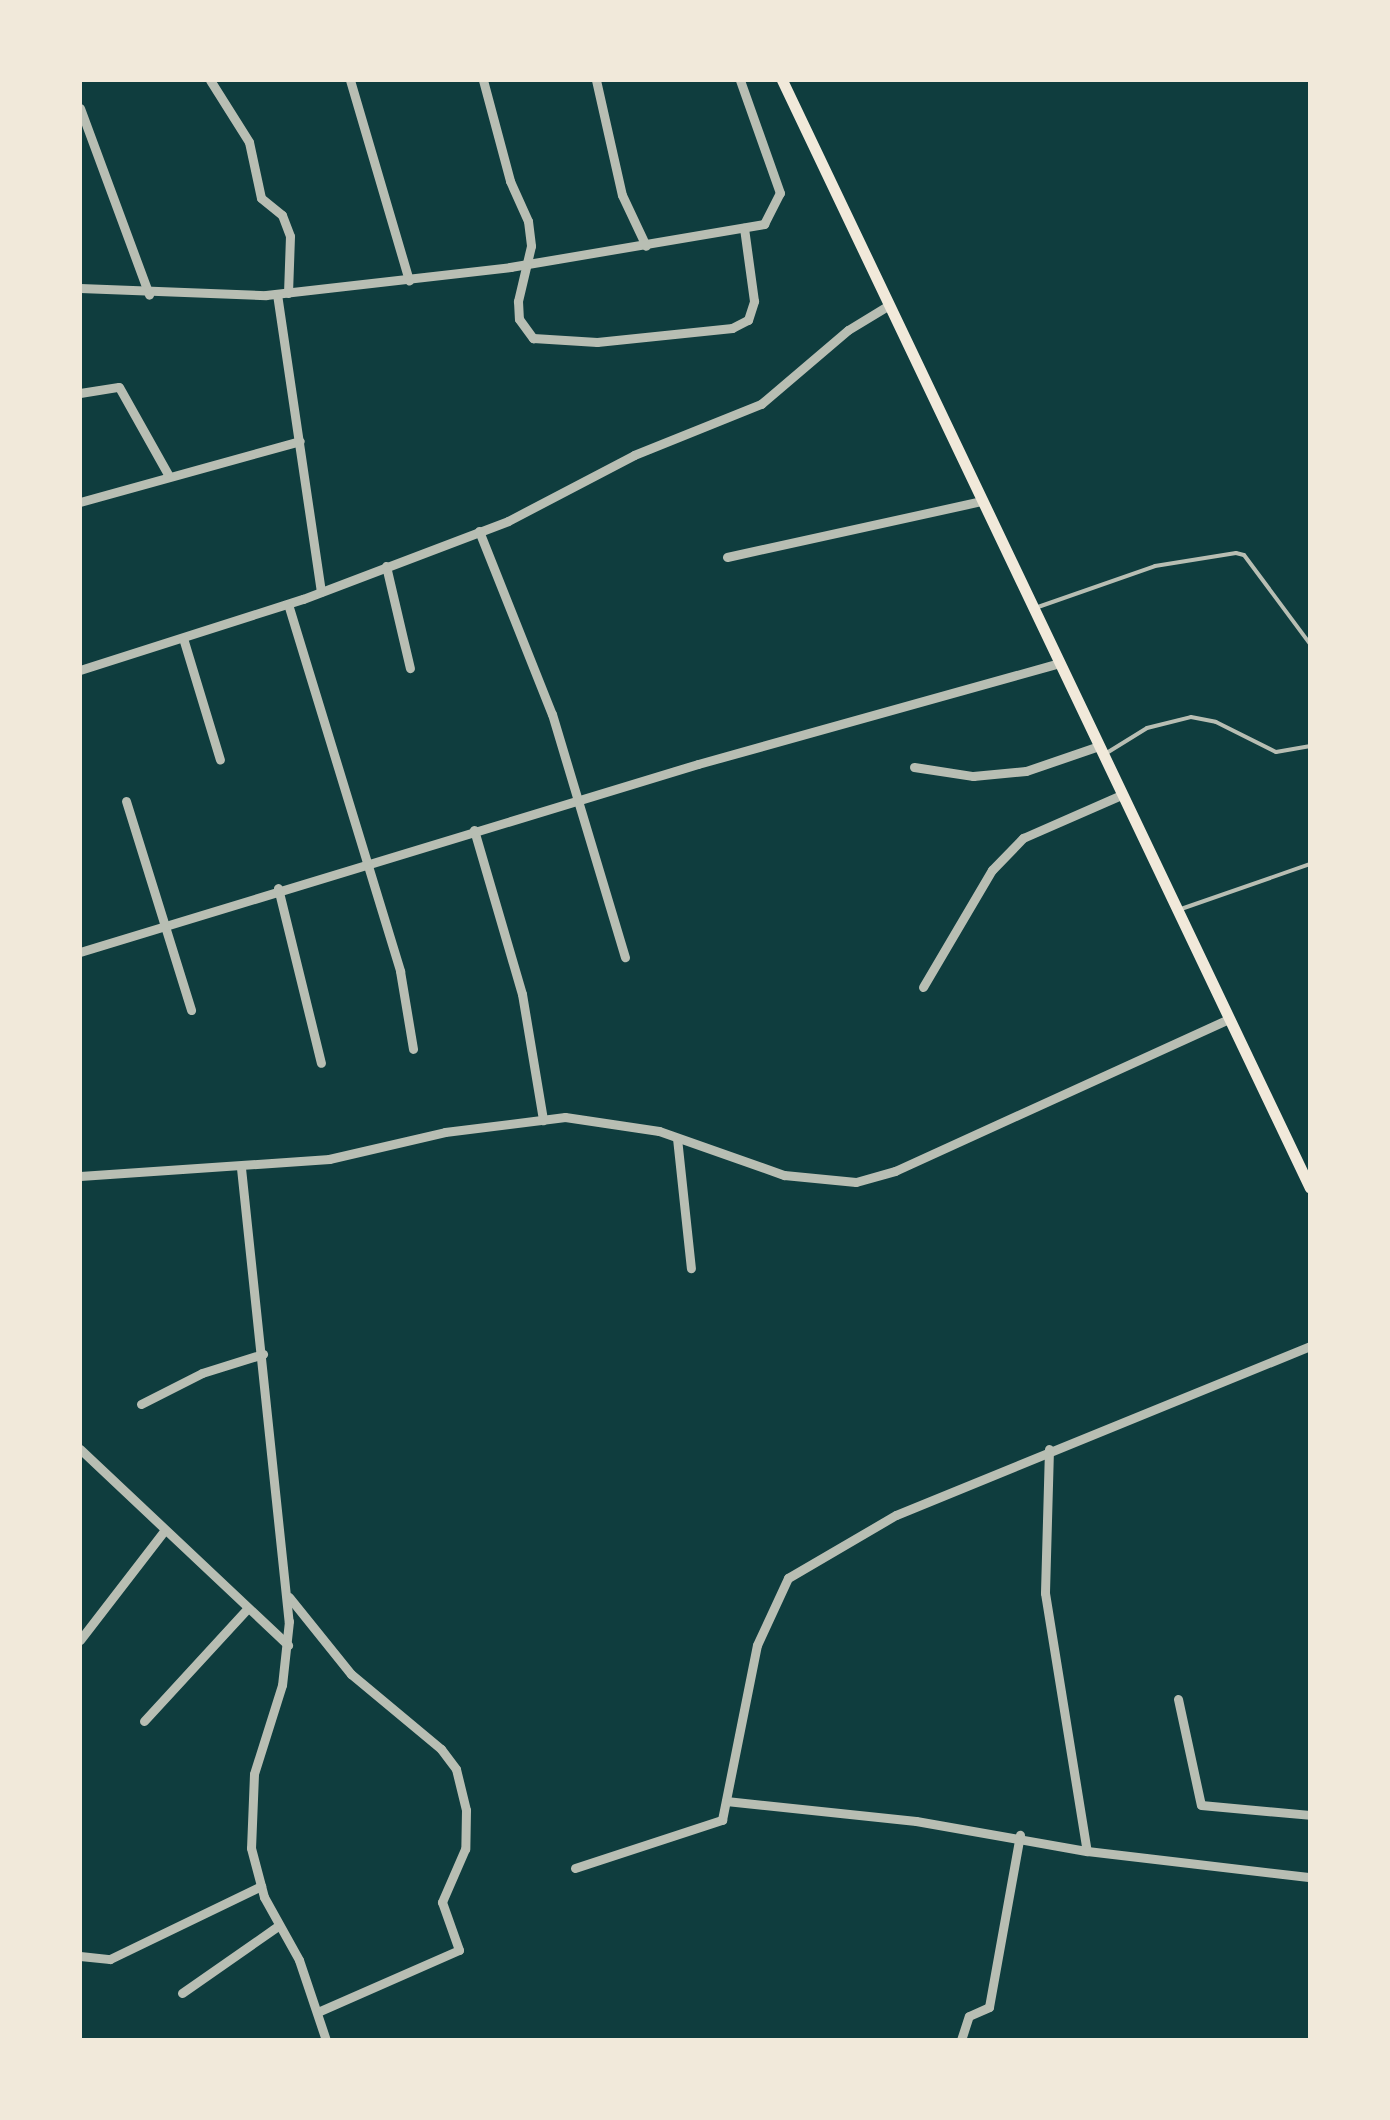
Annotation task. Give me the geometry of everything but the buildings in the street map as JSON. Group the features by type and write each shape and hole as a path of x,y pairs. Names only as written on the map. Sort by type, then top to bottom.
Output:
{"main road":[{"path":"782,80 886,308 1310,1188"}],"street":[{"path":"210,80 249,142 261,198 282,215 290,236 283,294 321,592"},
{"path":"350,80 409,280"},
{"path":"483,80 510,181 528,221 532,246 525,265 519,318 533,338 549,344 732,328 748,320 754,301 744,228"},
{"path":"596,80 622,195 646,246"},
{"path":"80,288 149,295 283,294 525,265 764,224 780,193 740,80"},
{"path":"80,108 149,295"},
{"path":"80,670 321,592 479,532 586,485 634,455 761,404 848,330 886,308"},
{"path":"80,393 119,386 170,476"},
{"path":"80,502 300,441"},
{"path":"727,556 982,501"},
{"path":"479,532 582,802 625,957"},
{"path":"386,566 410,668"},
{"path":"288,604 400,970 413,1049"},
{"path":"182,638 220,760"},
{"path":"80,952 474,830 1059,663"},
{"path":"914,768 974,776 1026,770 1099,752"},
{"path":"923,987 992,870 1023,838 1119,796"},
{"path":"126,801 191,1010"},
{"path":"474,830 522,994 542,1120"},
{"path":"278,888 320,1064"},
{"path":"80,1176 242,1168 329,1159 445,1132 542,1120 606,1120 677,1138 784,1175 856,1182 895,1172 1226,1020"},
{"path":"677,1138 692,1268"},
{"path":"242,1168 287,1595 288,1645 249,1809 260,1886 318,2012 326,2040"},
{"path":"575,1868 722,1820 758,1645 788,1578 896,1515 1049,1449 1310,1346"},
{"path":"141,1404 202,1373 263,1354"},
{"path":"80,1449 246,1610 288,1645"},
{"path":"1049,1449 1045,1592 1087,1851"},
{"path":"80,1640 164,1531"},
{"path":"287,1595 352,1674 441,1748 456,1769 466,1810 465,1848 442,1902 459,1950 318,2012"},
{"path":"144,1722 246,1610"},
{"path":"1178,1699 1202,1805 1310,1816"},
{"path":"726,1801 1020,1835 1087,1851 1310,1877"},
{"path":"961,2040 970,2016 990,2008 1020,1835"},
{"path":"80,1956 110,1958 260,1886"},
{"path":"182,1993 278,1926"}],"lane":[{"path":"1033,608 1155,566 1236,553 1244,555 1310,644"},
{"path":"1099,752 1147,728 1191,717 1216,722 1276,752 1310,746"},
{"path":"1177,910 1310,864"},
{"path":"1296,1160 1310,1163"}]}
